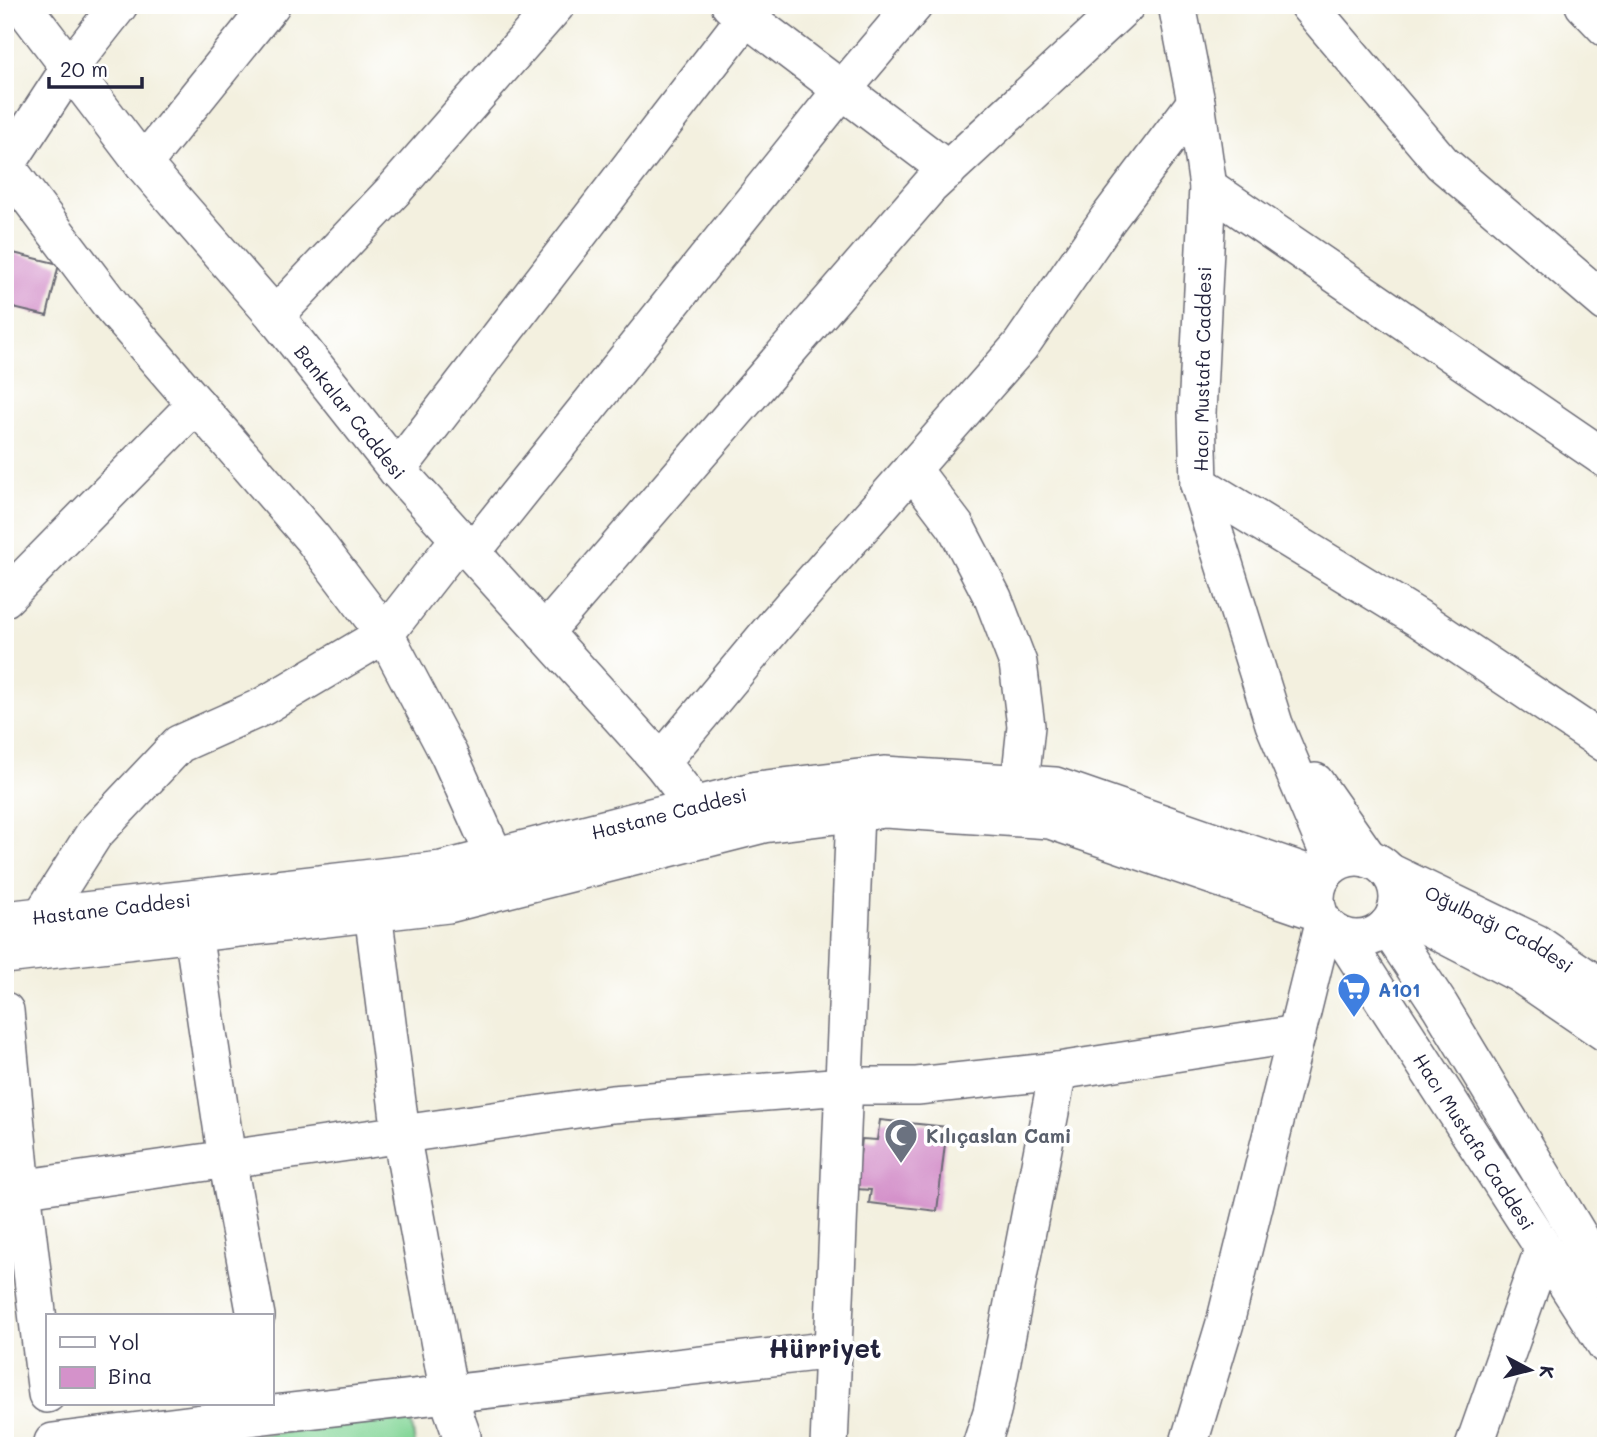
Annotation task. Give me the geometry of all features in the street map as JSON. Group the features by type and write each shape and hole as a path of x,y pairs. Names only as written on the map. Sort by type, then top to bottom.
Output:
{"street":[{"name":"Bankalar Caddesi","path":"22,5 143,164 275,316 397,470 661,762 695,806"},
{"path":"119,5 71,66 5,166 114,308 313,539 385,634 449,755 495,857"},
{"path":"143,164 271,5"},
{"path":"275,316 395,189 556,5"},
{"path":"43,914 94,834 179,744 262,707 385,634 466,545 914,5"},
{"path":"544,633 930,186 1126,5"},
{"name":"Hacı Mustafa Caddesi","path":"1177,5 1196,102 1208,187 1197,414 1199,484 1328,903 1543,1250 1606,1345"},
{"path":"1308,5 1442,163 1606,303"},
{"path":"1584,5 1606,29"},
{"path":"397,470 744,9 842,90 948,170"},
{"path":"661,762 776,624 1021,345 1108,219 1196,102"},
{"path":"1208,187 1606,459"},
{"path":"5,598 196,404"},
{"path":"912,469 956,527 993,598 1018,663 1026,726 1020,783"},
{"path":"1199,484 1418,618 1606,744"},
{"path":"1275,724 1395,884 1398,897 1391,918 1367,938 1328,903"},
{"name":"Hastane Caddesi","path":"5,920 442,870 757,790 884,775 1055,786 1328,903"},
{"name":"Hastane Caddesi","path":"5,955 448,904 763,824 885,809 1050,820 1328,903"},
{"path":"829,1446 855,813"},
{"path":"1188,1446 1225,1323 1328,903 1344,859 1356,857 1379,865"},
{"name":"Oğulbağı Caddesi","path":"1379,865 1536,943 1606,991"},
{"path":"373,912 401,1134 450,1400 463,1446"},
{"name":"Hacı Mustafa Caddesi","path":"1391,918 1440,1006 1606,1281"},
{"name":"Oğulbağı Caddesi","path":"1391,918 1518,973 1606,1033"},
{"path":"193,933 227,1159 256,1314"},
{"path":"5,1011 14,1190 46,1388"},
{"path":"14,1190 612,1104 844,1086 916,1086 1058,1071 1297,1034"},
{"path":"981,1446 992,1412 1058,1071"},
{"path":"1474,1446 1543,1250"},
{"path":"48,1406 53,1444 272,1408 450,1400 833,1350"},
{"path":"447,1446 450,1400"}],"green space":[{"path":"411,1416 415,1446 173,1446"}],"building":[{"path":"5,251 59,264 47,316 5,306"},
{"name":"Kılıçaslan Cami","path":"880,1120 947,1127 937,1211 869,1203 871,1190 856,1189 862,1139 877,1140"}],"place":[{"name":"A101","path":"1354,1019"},
{"name":"Kılıçaslan Cami","path":"901,1165"}],"district":[{"name":"Hürriyet","path":"825,1348"}]}
